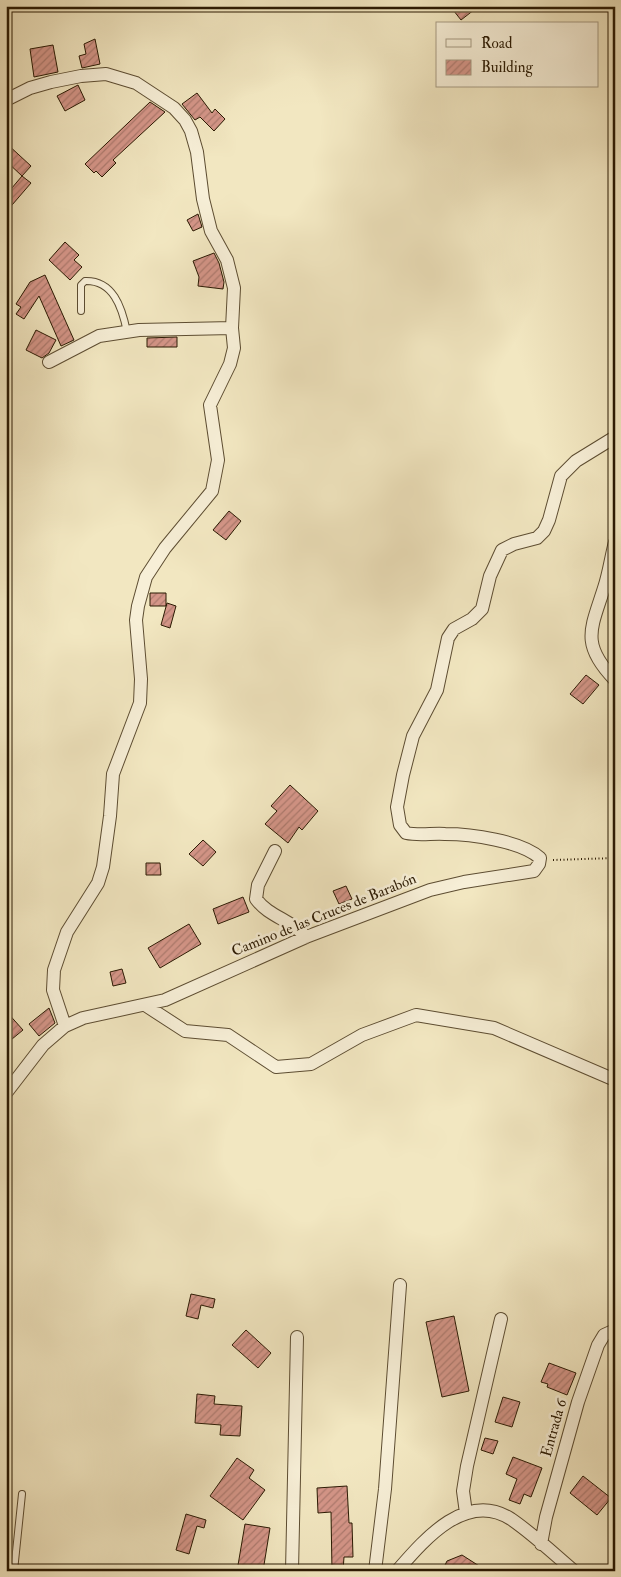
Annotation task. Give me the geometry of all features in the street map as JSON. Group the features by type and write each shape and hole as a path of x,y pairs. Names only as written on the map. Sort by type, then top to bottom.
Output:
{"street":[{"path":"6,100 30,88 87,75 106,74 136,83 150,90 185,120 191,131 197,152 199,176 211,231 227,260 234,288 232,328 234,348 230,364 210,405 218,460 212,491 165,548 146,577 138,606 136,620 141,679 140,704 113,774 110,816 103,867 98,883 67,932 54,970 54,990 65,1026"},
{"path":"49,362 100,336 127,332 232,328"},
{"path":"540,858 533,852 479,837 445,834 418,836 406,833 398,818 398,798 413,736 437,690 448,638 454,630 472,619 482,609 490,576 502,550 514,544 537,538 544,531 549,520 561,476 576,461 615,437"},
{"path":"615,542 605,585 590,628 591,641 598,660 615,680"},
{"path":"275,851 258,885 256,899 262,908 299,928 306,937"},
{"name":"Camino de las Cruces de Barabón","path":"6,1093 43,1045 65,1026 101,1012 165,1000 306,937 430,890 464,882 534,871 539,864 540,858"},
{"path":"145,1005 185,1031 228,1035 276,1067 311,1064 362,1035 416,1014 494,1028 615,1080"},
{"path":"375,1571 385,1489 400,1285"},
{"path":"466,1513 463,1491 466,1466 501,1319"},
{"name":"Entrada 6","path":"541,1544 546,1517 586,1378 598,1345 604,1335 615,1330"},
{"path":"292,1571 297,1337"},
{"path":"397,1571 427,1537 446,1522 466,1513 490,1511 511,1519 574,1571"}],"lane":[{"path":"81,311 81,285 85,281 95,281 105,285 112,291 127,332"},
{"path":"14,1571 22,1494"}],"path":[{"path":"540,858 567,861 615,858"}],"building":[{"path":"450,6 479,6 461,20"},
{"path":"95,39 100,64 82,68 79,56 86,54 84,44"},
{"path":"53,45 58,72 34,77 30,49"},
{"path":"78,85 85,100 65,111 57,96"},
{"path":"197,93 212,113 215,109 225,119 214,131 200,117 195,120 182,104"},
{"path":"150,102 165,112 113,160 116,163 102,177 96,171 94,173 85,164"},
{"path":"6,143 31,166 22,176 6,161"},
{"path":"22,176 31,183 6,212 6,195"},
{"path":"198,214 202,227 193,231 187,220"},
{"path":"65,242 79,255 74,260 82,267 70,280 49,260"},
{"path":"214,253 224,282 223,289 198,286 199,277 193,261"},
{"path":"45,275 74,340 61,346 39,296 24,319 16,314 21,307 16,304 30,282"},
{"path":"36,330 56,340 49,353 42,358 26,350"},
{"path":"177,337 177,347 147,347 147,338"},
{"path":"229,511 241,521 226,540 213,530"},
{"path":"150,593 166,593 166,606 150,606"},
{"path":"167,603 176,606 170,628 161,625"},
{"path":"586,675 599,685 583,704 570,694"},
{"path":"290,785 318,811 302,830 299,827 288,843 265,824 277,811 271,806"},
{"path":"203,840 216,852 203,866 189,854"},
{"path":"146,863 160,863 161,875 146,875"},
{"path":"346,886 352,899 339,904 333,891"},
{"path":"243,897 249,912 218,924 213,909"},
{"path":"189,924 201,944 160,968 148,948"},
{"path":"122,969 126,983 113,986 110,972"},
{"path":"49,1008 55,1023 39,1036 29,1024"},
{"path":"6,1011 23,1030 6,1044"},
{"path":"191,1294 215,1299 213,1308 201,1305 198,1319 186,1316"},
{"path":"454,1316 469,1391 442,1397 426,1322"},
{"path":"246,1330 271,1353 258,1368 232,1345"},
{"path":"549,1363 576,1373 567,1395 547,1387 548,1384 541,1382"},
{"path":"197,1394 215,1396 214,1404 242,1406 240,1436 220,1435 221,1425 195,1423"},
{"path":"503,1397 520,1402 512,1427 495,1422"},
{"path":"485,1438 498,1441 493,1454 481,1450"},
{"path":"513,1457 542,1468 531,1497 524,1494 520,1504 509,1500 517,1479 506,1474"},
{"path":"237,1458 254,1470 249,1478 265,1490 243,1520 210,1496"},
{"path":"583,1476 611,1498 597,1515 570,1493"},
{"path":"347,1486 349,1523 352,1523 353,1557 344,1557 343,1571 332,1571 331,1512 318,1513 317,1488"},
{"path":"186,1514 206,1520 204,1528 197,1526 189,1554 176,1550"},
{"path":"245,1524 270,1528 263,1571 237,1571"},
{"path":"462,1555 487,1571 442,1571 447,1561"}]}
